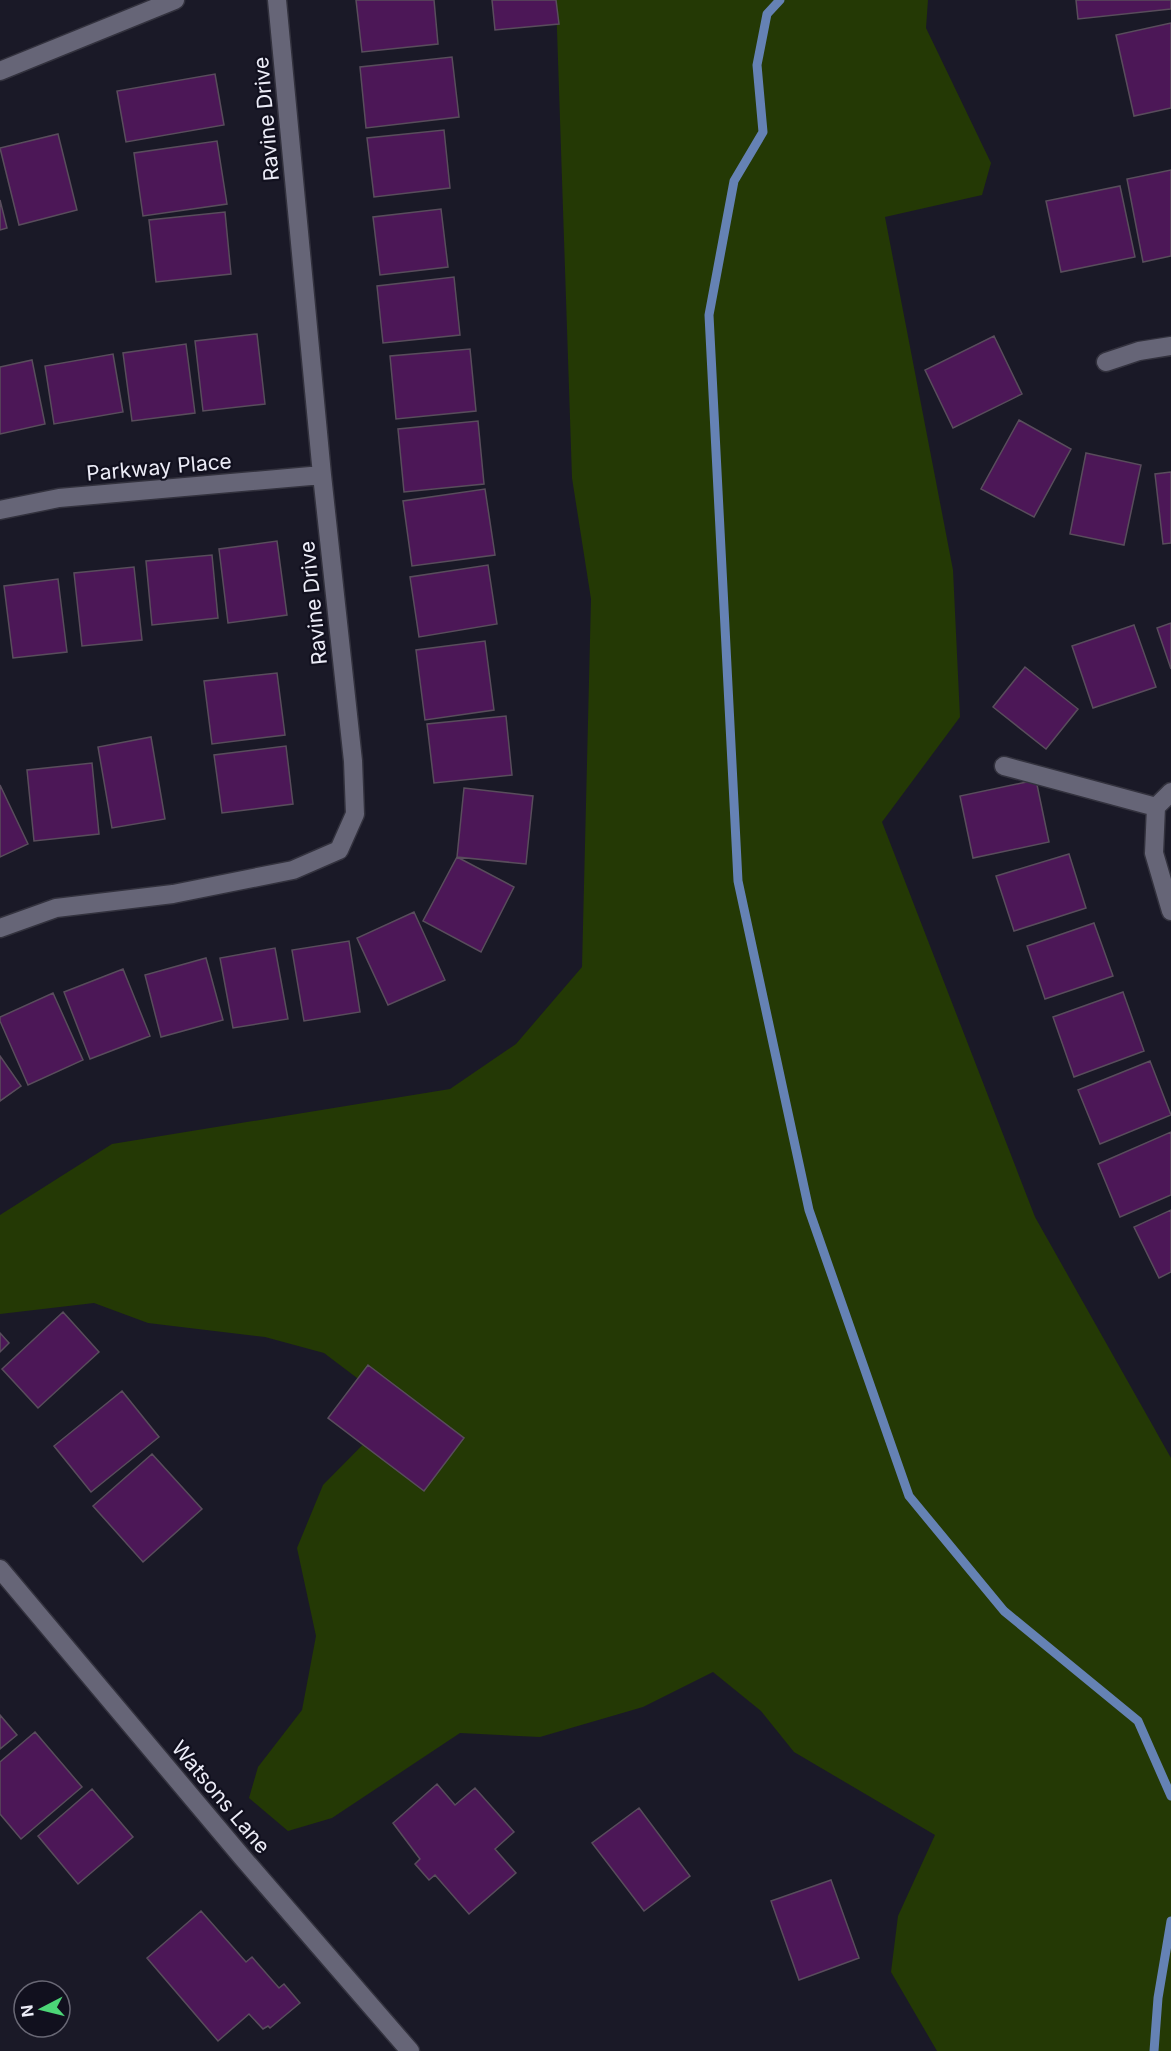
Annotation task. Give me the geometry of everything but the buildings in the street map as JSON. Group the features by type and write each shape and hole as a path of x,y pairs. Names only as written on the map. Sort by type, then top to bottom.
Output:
{"street":[{"path":"0,71 176,0"},
{"name":"Ravine Drive","path":"0,928 56,908 173,894 293,870 339,850 355,814 353,761 322,475 277,0"},
{"path":"1106,362 1139,351 1171,346"},
{"name":"Parkway Place","path":"0,510 59,498 322,475"},
{"path":"1004,766 1156,807"},
{"path":"1171,792 1156,807 1154,853 1171,910"},
{"name":"Watsons Lane","path":"0,1569 242,1857 410,2051"}],"green space":[{"path":"556,0 928,0 926,28 991,163 982,195 885,217 953,570 960,717 882,822 1035,1217 1171,1458 1171,2051 937,2051 891,1972 898,1916 935,1835 794,1752 761,1711 713,1672 643,1707 540,1737 460,1733 332,1818 288,1831 249,1798 258,1767 302,1710 316,1636 297,1548 323,1485 398,1409 324,1353 265,1337 148,1323 94,1303 0,1314 0,1215 112,1144 450,1089 516,1044 582,967 591,599 572,478"}],"waterway":[{"path":"780,0 767,14 757,65 763,132 734,181 709,315 738,881 809,1210 909,1496 1004,1611 1138,1721 1171,1796"},
{"path":"1154,2051 1158,1998 1171,1921"}]}
